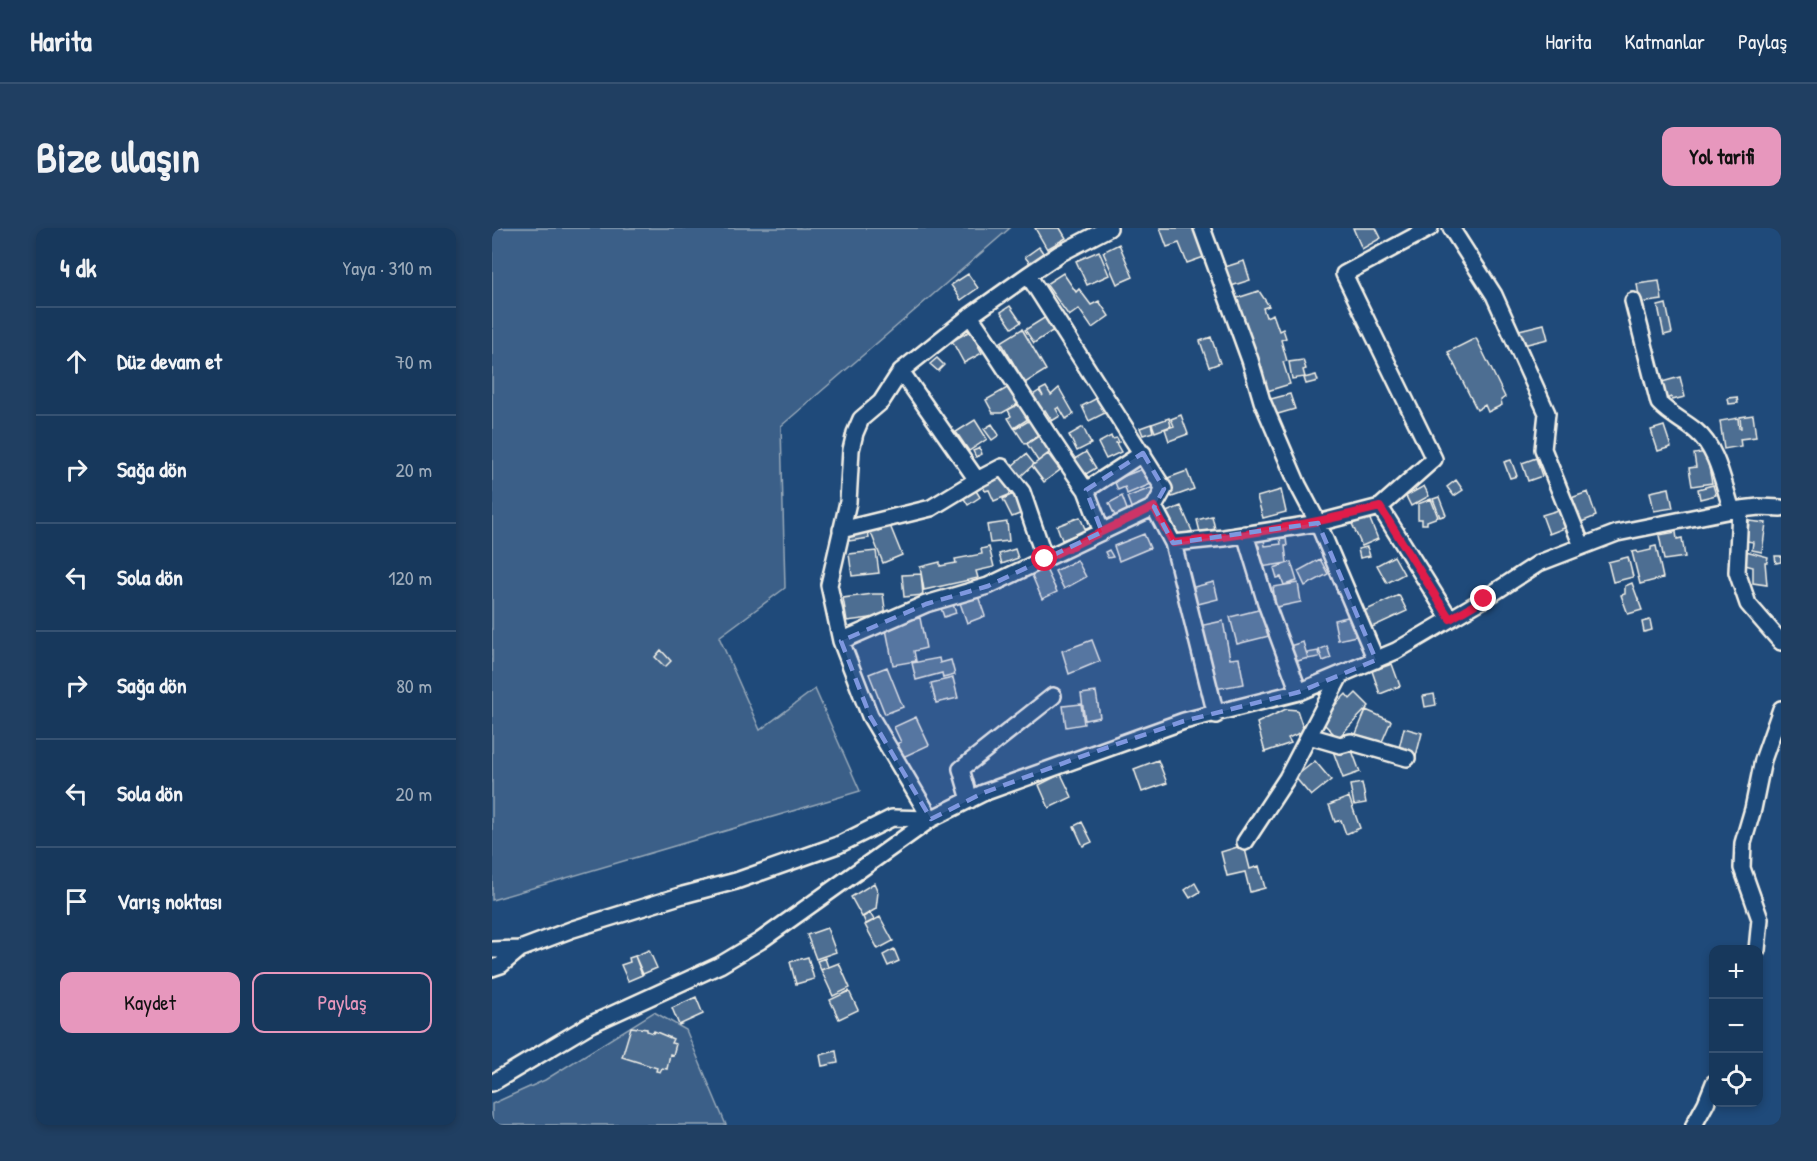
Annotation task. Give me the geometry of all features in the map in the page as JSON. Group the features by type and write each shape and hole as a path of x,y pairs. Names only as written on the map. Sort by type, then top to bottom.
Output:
{"street":[{"path":"931,819 870,716 842,641 829,585 848,502 851,450 855,433 861,419 881,402 902,371 970,316 1059,254 1109,228"},
{"path":"1202,228 1250,360 1262,401 1298,485 1318,523 1376,660"},
{"path":"1173,543 1318,523 1380,507 1434,459 1344,274 1430,228"},
{"path":"1451,228 1494,295 1547,413 1543,449 1582,546"},
{"path":"842,641 926,604 988,586 1154,507 1164,489 1029,275"},
{"path":"1634,301 1659,403 1666,411 1698,432 1713,453 1736,510 1737,572 1749,604 1781,642"},
{"path":"970,316 1011,374 1047,435 1086,490 1102,532"},
{"path":"902,371 977,480"},
{"path":"1086,490 1143,453"},
{"path":"841,530 931,508 1002,467 1022,492 1045,559"},
{"path":"1154,507 1173,543 1216,715"},
{"path":"1380,507 1450,619"},
{"path":"492,1083 589,1025 720,965 760,941 931,819 970,800 1077,758 1184,721 1216,715 1299,692 1396,651 1539,563 1617,533 1736,510 1781,508"},
{"path":"1245,534 1267,606 1299,692"},
{"path":"1245,843 1287,778 1341,674"},
{"path":"970,800 961,769 1053,696"},
{"path":"1757,945 1760,919 1742,868 1743,843 1754,809 1763,760 1781,709"},
{"path":"1309,736 1340,745 1351,742 1407,758"},
{"path":"492,950 520,949 573,929 736,881 838,845 892,818 931,819"},
{"path":"492,968 501,965 520,949"},
{"path":"1694,1125 1709,1094"}],"highlighted area":[{"path":"1143,453 1164,489 1154,507 1173,543 1318,523 1376,660 1299,692 1184,721 1077,758 983,793 931,819 870,716 841,641 926,604 988,586 1102,532 1086,490"}],"shaded area":[{"path":"492,228 1010,228 781,426 785,588 719,637 760,730 815,689 860,791 492,900"},
{"path":"654,1012 686,1030 726,1125 492,1125 492,1104 545,1080"}],"building":[{"path":"1035,228 1060,228 1066,238 1047,249"},
{"path":"1160,228 1193,228 1204,257 1187,263 1179,243 1167,247"},
{"path":"1353,228 1376,228 1381,238 1362,249"},
{"path":"1119,244 1133,277 1117,284 1103,252"},
{"path":"1039,247 1046,257 1032,266 1025,257"},
{"path":"1099,251 1109,275 1087,285 1076,261"},
{"path":"1244,261 1250,280 1228,287 1222,268"},
{"path":"1063,273 1076,292 1079,289 1091,305 1099,301 1109,316 1092,328 1079,309 1069,316 1046,284"},
{"path":"968,274 978,288 961,300 951,285"},
{"path":"1659,281 1662,300 1640,303 1637,284"},
{"path":"1259,291 1269,306 1263,308 1266,317 1273,314 1279,331 1283,329 1286,338 1281,340 1287,361 1283,362 1290,384 1264,392 1234,299"},
{"path":"1666,304 1672,333 1664,335 1658,306"},
{"path":"1010,306 1021,322 1012,328 1001,312"},
{"path":"1049,315 1057,328 1034,343 1025,330"},
{"path":"1544,324 1548,339 1523,345 1519,330"},
{"path":"1022,329 1046,370 1025,383 1001,342"},
{"path":"970,331 982,353 964,363 952,341"},
{"path":"1211,337 1220,363 1209,367 1200,341"},
{"path":"1476,338 1505,397 1501,400 1502,405 1488,412 1485,405 1477,410 1448,352"},
{"path":"937,358 944,365 938,371 930,364"},
{"path":"1303,360 1306,369 1303,370 1305,377 1292,379 1289,362"},
{"path":"1316,375 1318,381 1306,384 1304,378"},
{"path":"1680,377 1685,397 1666,399 1662,382"},
{"path":"1009,387 1018,404 1002,413 993,413 986,400"},
{"path":"1046,387 1051,395 1059,388 1074,414 1066,419 1059,407 1056,409 1060,416 1052,421 1045,410 1040,413 1030,397 1039,391 1043,396 1040,390"},
{"path":"1290,394 1295,409 1271,416 1267,400"},
{"path":"1099,397 1107,412 1089,421 1082,406"},
{"path":"1737,397 1738,403 1729,404 1728,398"},
{"path":"1019,404 1028,419 1014,428 1008,418 1011,416 1008,410"},
{"path":"1181,415 1188,434 1169,441 1165,429 1174,426 1171,419"},
{"path":"1753,415 1756,437 1740,439 1741,446 1724,449 1720,421 1738,418 1739,428 1741,428 1740,417"},
{"path":"1169,418 1171,426 1155,432 1152,424"},
{"path":"975,420 987,439 969,451 956,432"},
{"path":"1030,420 1039,434 1025,444 1015,429"},
{"path":"992,424 999,435 992,440 984,429"},
{"path":"1151,424 1153,432 1143,435 1140,428"},
{"path":"1664,426 1671,447 1658,451 1651,430"},
{"path":"1083,427 1091,444 1077,451 1069,435"},
{"path":"1039,436 1050,452 1038,461 1027,444"},
{"path":"1111,436 1112,439 1117,438 1119,442 1116,443 1121,452 1106,459 1098,443"},
{"path":"980,448 982,454 976,457 973,451"},
{"path":"1086,452 1096,468 1081,477 1071,461"},
{"path":"1706,452 1712,483 1692,486 1689,468 1696,467 1694,454"},
{"path":"1026,454 1034,464 1021,476 1012,466"},
{"path":"1048,454 1060,470 1044,482 1032,466"},
{"path":"1536,458 1542,476 1528,481 1522,463"},
{"path":"1511,460 1517,476 1510,478 1504,462"},
{"path":"1145,468 1151,484 1127,494 1125,487 1118,490 1114,480"},
{"path":"1187,471 1194,489 1172,497 1165,479"},
{"path":"1001,472 1011,494 994,501 989,490 985,491 981,481"},
{"path":"1456,480 1463,490 1454,496 1447,487"},
{"path":"1713,485 1716,495 1700,499 1698,489"},
{"path":"1424,486 1429,496 1411,506 1406,496"},
{"path":"1151,488 1156,501 1132,510 1127,497"},
{"path":"1669,488 1673,508 1654,511 1650,492"},
{"path":"975,489 980,497 968,505 963,497"},
{"path":"1281,490 1286,512 1263,518 1257,497"},
{"path":"1588,492 1596,516 1579,523 1571,498"},
{"path":"1013,494 1022,513 1012,517 1003,499"},
{"path":"1122,496 1128,512 1116,518 1109,503"},
{"path":"1439,497 1446,515 1440,517 1433,499"},
{"path":"1431,499 1438,517 1427,521 1427,524 1422,524 1422,519 1418,519 1418,504"},
{"path":"1181,506 1192,531 1175,538 1164,513"},
{"path":"1562,509 1567,527 1549,534 1542,515"},
{"path":"1212,516 1215,529 1200,532 1197,520"},
{"path":"1080,517 1086,531 1062,540 1057,526"},
{"path":"1369,517 1378,539 1362,546 1352,524"},
{"path":"1749,521 1766,523 1762,552 1752,550 1753,542 1747,541"},
{"path":"1007,522 1009,541 990,543 987,525"},
{"path":"889,523 902,555 883,563 869,528 876,525 878,531 881,530 880,527"},
{"path":"868,528 869,538 849,541 847,531"},
{"path":"1676,532 1677,539 1682,538 1685,557 1664,560 1659,535"},
{"path":"1144,534 1150,548 1119,561 1114,546"},
{"path":"1280,538 1286,538 1287,563 1261,567 1259,546 1252,547 1251,541 1264,539 1265,546 1281,544"},
{"path":"1656,546 1663,578 1640,584 1632,552 1651,550 1651,547"},
{"path":"989,547 994,567 976,571 978,578 924,590 920,567 940,562 940,566 956,563 955,559 982,554 981,549"},
{"path":"1367,547 1370,556 1360,558 1358,549"},
{"path":"1015,549 1018,558 1002,564 999,554"},
{"path":"1109,550 1113,557 1108,558 1105,552"},
{"path":"876,551 879,573 852,576 849,554"},
{"path":"1746,551 1768,557 1765,562 1767,585 1753,583 1753,567 1745,565"},
{"path":"1394,556 1404,574 1387,583 1377,565"},
{"path":"1775,556 1781,556 1781,562 1776,563"},
{"path":"1628,557 1633,577 1613,582 1608,562"},
{"path":"1320,559 1328,574 1305,586 1298,571"},
{"path":"1077,560 1086,577 1064,589 1055,571"},
{"path":"1291,562 1297,581 1284,585 1281,577 1277,578 1274,568"},
{"path":"1045,567 1057,592 1042,599 1031,573"},
{"path":"921,574 923,595 904,597 902,575"},
{"path":"1214,582 1218,599 1194,605 1190,588"},
{"path":"1298,583 1301,602 1272,608 1270,601 1275,600 1273,587"},
{"path":"1632,583 1642,610 1628,614 1621,595 1625,594 1625,586"},
{"path":"977,593 985,616 967,623 960,603"},
{"path":"883,594 886,616 847,621 843,598"},
{"path":"1399,595 1407,611 1370,628 1362,612"},
{"path":"953,604 956,613 944,617 941,608"},
{"path":"1262,609 1269,636 1237,644 1230,617"},
{"path":"1352,616 1356,636 1338,640 1334,620"},
{"path":"920,618 926,648 914,651 916,661 893,665 885,624"},
{"path":"1650,620 1652,630 1644,632 1642,622"},
{"path":"1223,621 1230,659 1239,658 1244,684 1215,689 1207,645 1203,646 1199,626"},
{"path":"1092,640 1100,661 1069,674 1062,651"},
{"path":"1303,642 1308,658 1291,663 1286,647"},
{"path":"1327,646 1331,658 1323,661 1319,650"},
{"path":"661,650 671,661 665,667 655,657"},
{"path":"1318,651 1319,657 1308,659 1307,653"},
{"path":"939,658 940,663 951,660 955,675 943,678 942,673 916,680 912,663"},
{"path":"1392,664 1400,686 1380,694 1372,671"},
{"path":"887,667 903,707 885,714 869,674"},
{"path":"953,678 958,698 936,703 931,683"},
{"path":"1096,692 1100,717 1085,720 1081,694"},
{"path":"1356,693 1369,706 1338,738 1320,720 1346,694 1350,699"},
{"path":"1434,694 1436,705 1425,707 1423,696"},
{"path":"1081,704 1084,724 1066,727 1063,706"},
{"path":"1286,709 1297,710 1304,731 1288,738 1291,743 1265,752 1257,723"},
{"path":"1366,710 1391,721 1381,744 1355,736"},
{"path":"916,717 929,745 903,757 896,744 901,742 894,727"},
{"path":"1404,728 1422,733 1416,756 1398,752"},
{"path":"1350,745 1360,772 1343,778 1333,751"},
{"path":"1158,760 1167,783 1142,792 1134,769"},
{"path":"1315,761 1331,780 1311,796 1295,777"},
{"path":"1061,774 1072,797 1049,808 1039,785"},
{"path":"1362,783 1366,803 1354,805 1350,785"},
{"path":"1349,797 1360,828 1346,834 1341,820 1335,822 1329,805"},
{"path":"1082,822 1092,842 1083,846 1074,826"},
{"path":"1244,845 1250,869 1259,866 1265,888 1250,892 1245,872 1227,876 1221,852"},
{"path":"874,883 878,892 876,909 862,917 851,897"},
{"path":"1195,883 1200,892 1190,898 1185,890"},
{"path":"870,913 874,920 866,924 863,917"},
{"path":"880,917 893,941 878,949 865,925"},
{"path":"827,928 836,952 816,959 807,935"},
{"path":"894,949 899,961 888,966 883,955"},
{"path":"649,950 657,968 643,974 635,956"},
{"path":"635,956 642,975 628,981 621,965 630,962 629,958"},
{"path":"808,957 814,979 796,984 790,962"},
{"path":"825,958 828,967 821,970 817,961"},
{"path":"839,963 850,988 833,996 821,970"},
{"path":"849,991 858,1010 839,1019 830,1000"},
{"path":"696,997 703,1014 679,1025 672,1008"},
{"path":"631,1027 647,1029 653,1033 654,1031 673,1039 671,1043 676,1044 673,1055 670,1054 667,1069 662,1068 660,1072 656,1071 657,1068 622,1057"},
{"path":"836,1051 838,1063 822,1066 820,1055"}],"route":[{"path":"1045,559 1154,507 1173,543 1224,538 1318,523 1380,507 1450,619 1484,599"}]}
